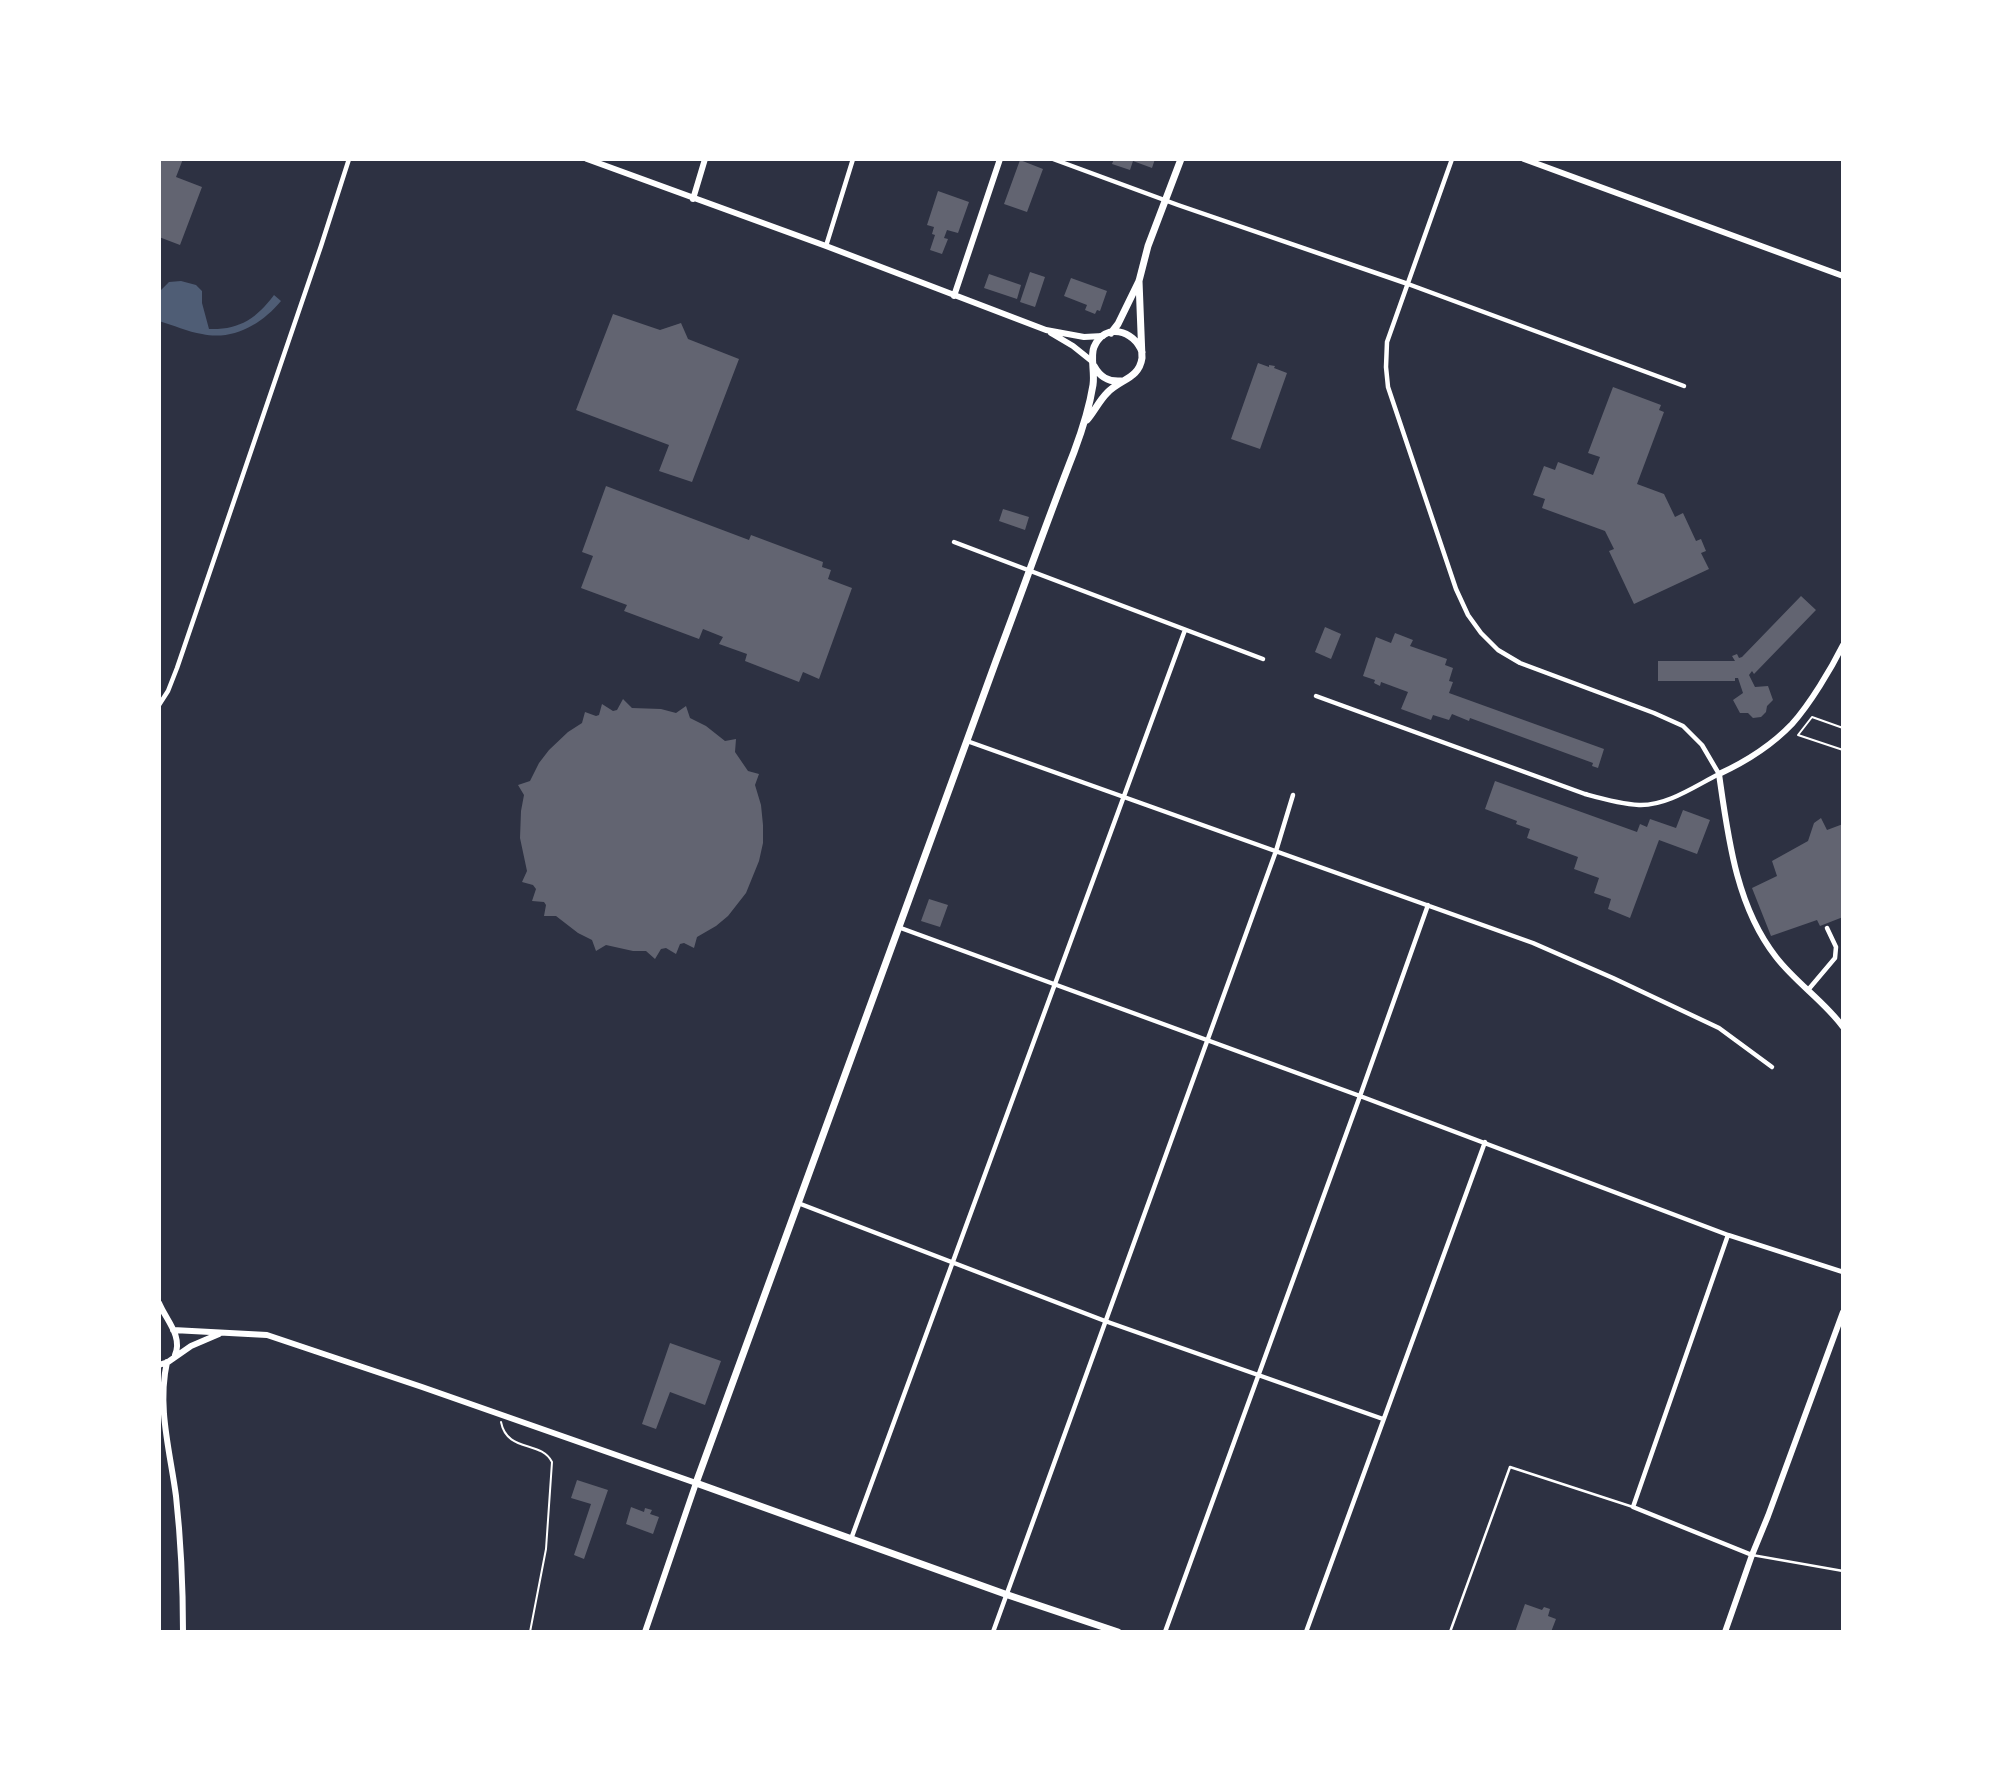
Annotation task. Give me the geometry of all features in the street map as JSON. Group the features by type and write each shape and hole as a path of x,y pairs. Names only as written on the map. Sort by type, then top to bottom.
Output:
{"main road":[{"path":"1118,1632 851,1540 696,1483 897,927 1030,572 1053,503 1086,421 1093,382 1094,348 1118,324 1139,281 1148,246 1181,159"},
{"path":"1086,421 1111,390 1140,368 1142,352 1139,281"},
{"path":"1107,334 1120,332 1130,335 1138,342 1142,352"},
{"path":"1094,364 1098,373 1107,379 1118,382 1128,379"}],"street":[{"path":"159,705 177,668 349,159"},
{"path":"587,159 1046,330 1084,337 1107,334"},
{"path":"693,199 705,159"},
{"path":"826,246 853,159"},
{"path":"954,296 1000,159"},
{"path":"1053,159 1408,284 1684,386"},
{"path":"1452,159 1387,342 1386,367 1388,387 1456,589 1480,634 1498,650 1520,663 1684,726 1702,745 1719,774 1738,883 1760,934 1792,975 1830,1010 1843,1027"},
{"path":"1524,159 1843,276"},
{"path":"1046,330 1079,350 1094,364"},
{"path":"954,542 1263,659"},
{"path":"851,1540 1185,630"},
{"path":"1316,696 1585,794 1641,806 1669,800 1746,761 1791,724 1824,679 1843,645"},
{"path":"966,740 1533,943 1719,1028 1772,1068"},
{"path":"993,1632 1276,851 1293,795"},
{"path":"1165,1632 1428,905"},
{"path":"897,927 1485,1142 1728,1235 1843,1272"},
{"path":"1808,990 1835,958 1836,947 1827,928"},
{"path":"1306,1632 1485,1142"},
{"path":"797,1202 1105,1321 1383,1419"},
{"path":"1728,1235 1633,1507 1752,1555"},
{"path":"159,1303 178,1345 169,1361 162,1390 179,1523 183,1632"},
{"path":"1725,1632 1843,1312"},
{"path":"159,1321 172,1329 267,1335 696,1483 645,1632"},
{"path":"159,1365 191,1346 220,1334"},
{"path":"159,1402 164,1415"}],"lane":[{"path":"1450,1632 1510,1467 1633,1507"},
{"path":"1752,1555 1843,1571"}],"path":[{"path":"1843,728 1812,716 1798,735 1843,750"},
{"path":"502,1415 503,1431 509,1438 549,1456 552,1462 546,1549 530,1632"}],"water":[{"path":"181,281 196,285 202,291 202,303 209,329 220,329 246,321 260,311 274,295 281,301 265,317 236,333 214,336 197,333 159,321 159,292 169,282"}],"building":[{"path":"159,159 183,159 176,177 202,187 180,245 159,237"},
{"path":"1114,159 1155,159 1152,168 1133,161 1130,170 1112,164"},
{"path":"1020,160 1043,169 1027,212 1004,204"},
{"path":"938,191 969,202 958,233 947,230 944,238 948,239 942,254 930,250 935,235 932,234 934,227 927,225"},
{"path":"1030,272 1045,277 1035,307 1020,302"},
{"path":"989,274 1021,285 1017,299 984,288"},
{"path":"1071,278 1107,291 1100,311 1097,310 1095,314 1085,310 1087,305 1064,296"},
{"path":"613,314 660,330 681,323 688,339 739,359 692,482 659,471 669,445 576,410"},
{"path":"1258,363 1275,366 1274,368 1287,373 1260,449 1231,439"},
{"path":"1613,387 1661,405 1659,410 1664,412 1637,484 1664,494 1675,517 1683,513 1696,541 1701,539 1706,551 1701,553 1709,569 1634,604 1609,551 1614,549 1605,531 1542,508 1545,499 1533,495 1544,466 1555,470 1558,462 1593,475 1600,457 1588,453"},
{"path":"606,486 749,540 751,535 823,562 822,567 831,570 828,579 852,588 819,679 803,672 799,682 745,661 747,654 719,644 723,637 703,629 699,639 624,611 627,605 581,588 593,556 582,552"},
{"path":"1003,509 1029,517 1025,530 999,521"},
{"path":"1801,596 1816,610 1754,674 1752,671 1749,675 1755,687 1768,686 1773,700 1761,717 1753,718 1748,713 1740,713 1733,700 1743,693 1738,678 1735,678 1735,681 1658,681 1658,661 1735,661 1732,656 1737,654 1739,658 1742,657"},
{"path":"1325,627 1341,634 1331,659 1315,652"},
{"path":"1395,633 1413,640 1410,646 1447,659 1445,665 1453,668 1449,681 1453,682 1449,693 1604,749 1598,768 1592,766 1593,763 1470,718 1469,721 1452,714 1449,720 1433,715 1431,720 1401,709 1408,692 1381,682 1380,686 1374,683 1375,680 1363,676 1376,637 1391,643"},
{"path":"623,699 632,708 661,709 676,713 686,706 690,718 706,726 725,741 736,739 735,752 748,771 759,774 755,785 761,805 763,843 746,893 728,916 697,937 694,948 680,944 676,954 666,948 661,949 655,959 646,951 606,945 596,951 592,940 556,916 544,916 544,902 532,901 536,889 533,885 522,882 527,871 520,838 524,795 518,785 530,781 549,750 582,723 585,712 599,715 602,704 613,711 617,710"},
{"path":"1495,781 1637,832 1640,824 1647,827 1650,819 1676,828 1683,810 1710,820 1697,854 1659,840 1630,918 1608,909 1611,899 1594,893 1599,878 1574,869 1578,857 1527,838 1530,829 1485,809"},
{"path":"1821,818 1827,830 1843,824 1843,917 1820,926 1817,920 1771,936 1752,888 1777,876 1772,861 1808,841 1814,823"},
{"path":"929,899 948,905 940,927 921,921"},
{"path":"670,1343 721,1361 705,1405 670,1392 656,1429 642,1424"},
{"path":"577,1480 608,1490 584,1559 574,1555 591,1504 571,1498"},
{"path":"631,1507 644,1512 645,1508 652,1510 650,1514 659,1517 653,1534 626,1524"},
{"path":"1525,1604 1542,1610 1544,1607 1550,1609 1548,1616 1556,1619 1551,1632 1515,1632"}]}
